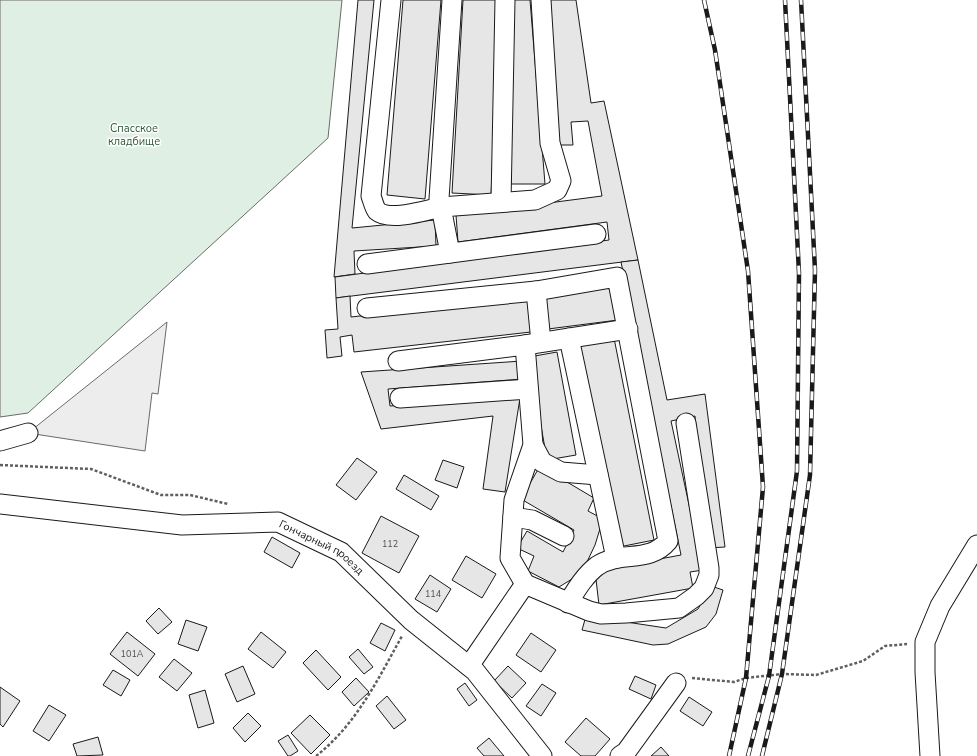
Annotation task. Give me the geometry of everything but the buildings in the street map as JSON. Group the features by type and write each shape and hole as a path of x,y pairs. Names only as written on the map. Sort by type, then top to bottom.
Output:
{"street":[{"path":"391,0 371,196 377,210 382,214 403,215 441,207 535,200 557,190 561,181 550,143 541,0"},
{"path":"450,253 439,199 452,0"},
{"path":"501,202 505,0"},
{"path":"367,264 596,234"},
{"path":"368,308 536,291 617,277 668,541 661,549 649,555 616,558 592,570 568,603"},
{"path":"536,291 533,344 528,389 533,445 542,462 561,472 598,475"},
{"path":"398,361 533,344 628,329"},
{"path":"569,338 616,558"},
{"path":"400,398 528,389"},
{"path":"533,445 514,500 510,558 525,584 568,603 601,614 679,608 696,596 704,588 709,575 686,424"},
{"path":"0,441 28,433"},
{"name":"Гончарный проезд","path":"0,504 182,525 278,522 341,552 411,620 475,671 542,756"},
{"path":"513,517 532,520 564,536"},
{"path":"930,756 925,672 925,642 940,606 977,545"},
{"path":"469,666 525,584"},
{"path":"620,756 626,752 676,683"}],"path":[{"path":"0,465 92,469 161,495 190,495 234,506"},
{"path":"316,756 326,748 363,706 411,620"},
{"path":"676,683 695,677 734,682 746,678 782,674 816,675 863,661 885,646 925,642"}],"green space":[{"name":"Спасское кладбище","path":"0,0 342,0 328,138 28,413 0,417"}],"shaded area":[{"path":"167,322 158,394 152,393 145,451 28,433"}],"railway":[{"path":"704,0 715,50 748,271 763,487 746,678 729,756"},
{"path":"748,756 769,676 797,471 799,273 785,0"},
{"path":"762,756 782,674 810,475 815,270 801,0"}]}
